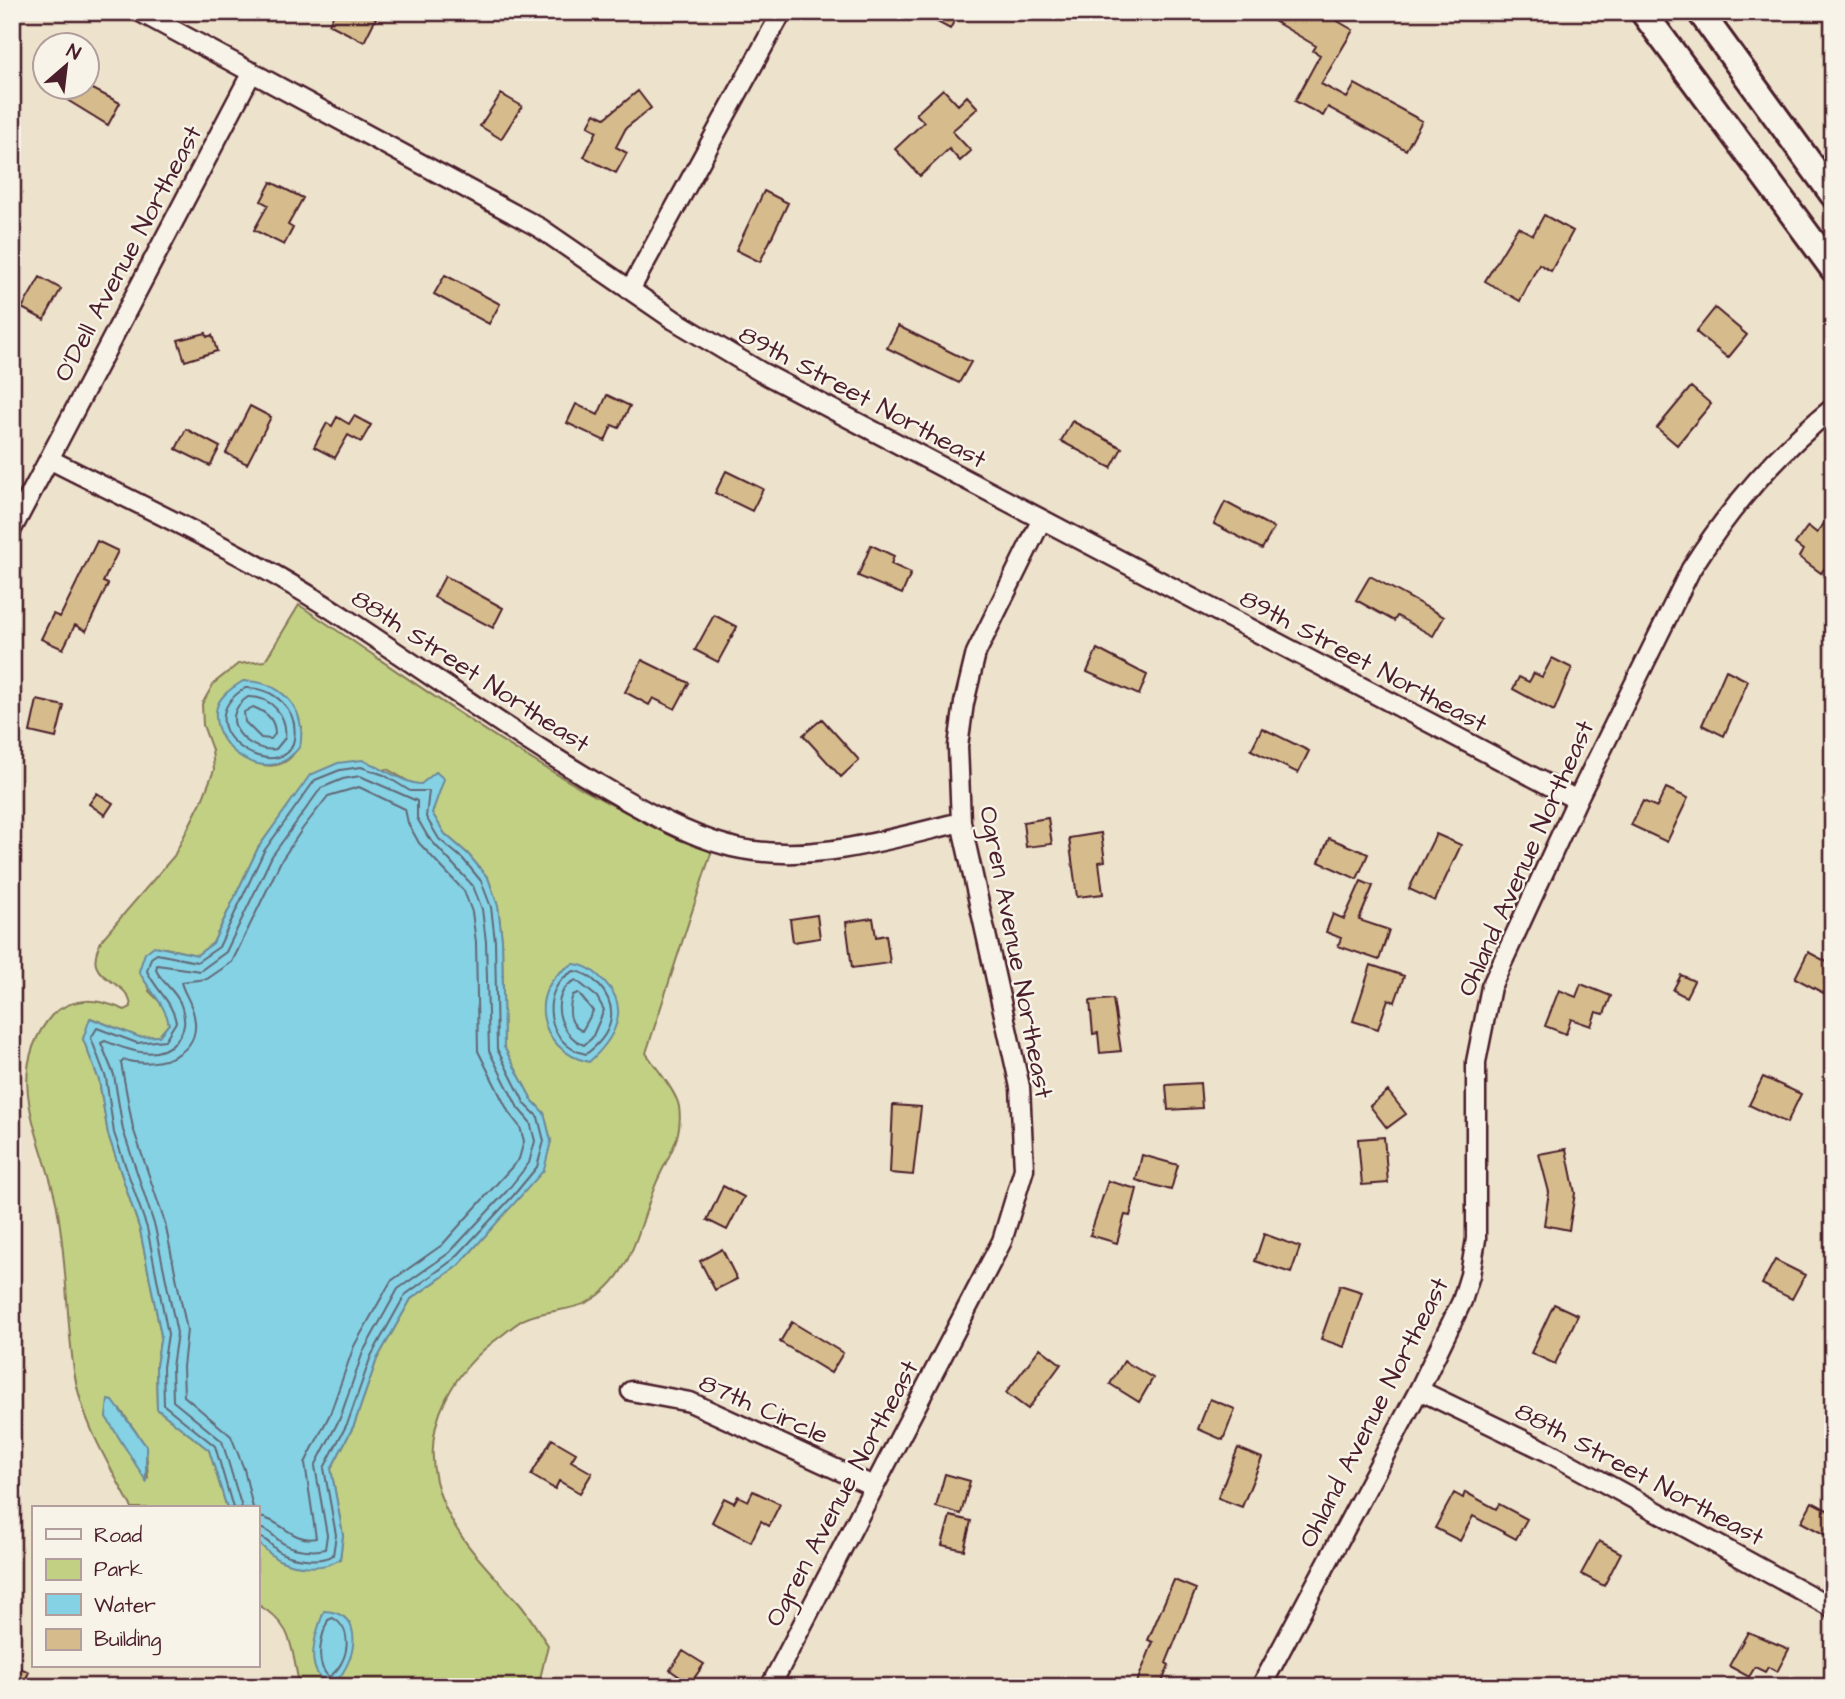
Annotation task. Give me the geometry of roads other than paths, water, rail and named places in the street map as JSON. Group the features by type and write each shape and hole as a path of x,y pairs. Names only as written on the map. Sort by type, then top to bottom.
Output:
{"main road":[{"path":"1643,12 1833,269"},
{"path":"1700,12 1833,195"}],"street":[{"name":"89th Street Northeast","path":"139,12 540,228 630,290 761,372 1577,800"},
{"path":"630,290 782,12"},
{"name":"O'Dell Avenue Northeast","path":"49,459 252,72"},
{"name":"Ohland Avenue Northeast","path":"1261,1687 1419,1390 1462,1301 1473,1261 1476,1062 1483,1016 1491,987 1577,800 1691,569 1712,536 1743,497 1833,408"},
{"path":"12,529 49,459"},
{"name":"88th Street Northeast","path":"49,459 267,569 351,621 520,738 618,796 695,834 731,846 771,853 807,854 852,848 961,822"},
{"name":"Ogren Avenue Northeast","path":"770,1687 1002,1241 1024,1169 1020,1087 961,822 958,746 964,703 976,653 1041,521"},
{"name":"88th Street Northeast","path":"1419,1390 1548,1452 1833,1608"},
{"name":"87th Circle","path":"631,1391 690,1402 873,1486"}],"water":[{"path":"243,681 256,682 278,690 293,706 298,716 301,727 299,748 282,762 269,765 243,758 223,739 217,726 217,707 226,694"},
{"path":"362,760 400,778 421,784 436,772 444,779 432,813 445,834 468,854 488,878 498,906 502,940 504,1047 532,1100 544,1113 551,1141 544,1170 459,1265 411,1299 377,1359 354,1425 331,1469 343,1535 340,1559 327,1565 302,1566 279,1560 259,1544 259,1506 226,1506 209,1450 157,1409 156,1366 161,1335 140,1230 108,1134 99,1080 83,1039 90,1018 139,1037 159,1036 169,1024 164,1010 139,971 145,953 154,946 197,955 213,943 258,848 310,775 338,763"},
{"path":"573,964 587,967 598,975 613,993 617,1003 618,1014 612,1034 589,1062 571,1056 558,1045 548,1032 544,1018 543,1002 548,987 558,974"},
{"path":"108,1400 113,1401 146,1446 146,1481 106,1417"},
{"path":"324,1611 338,1614 347,1620 352,1630 351,1654 346,1666 331,1686 316,1672 313,1652"}]}
